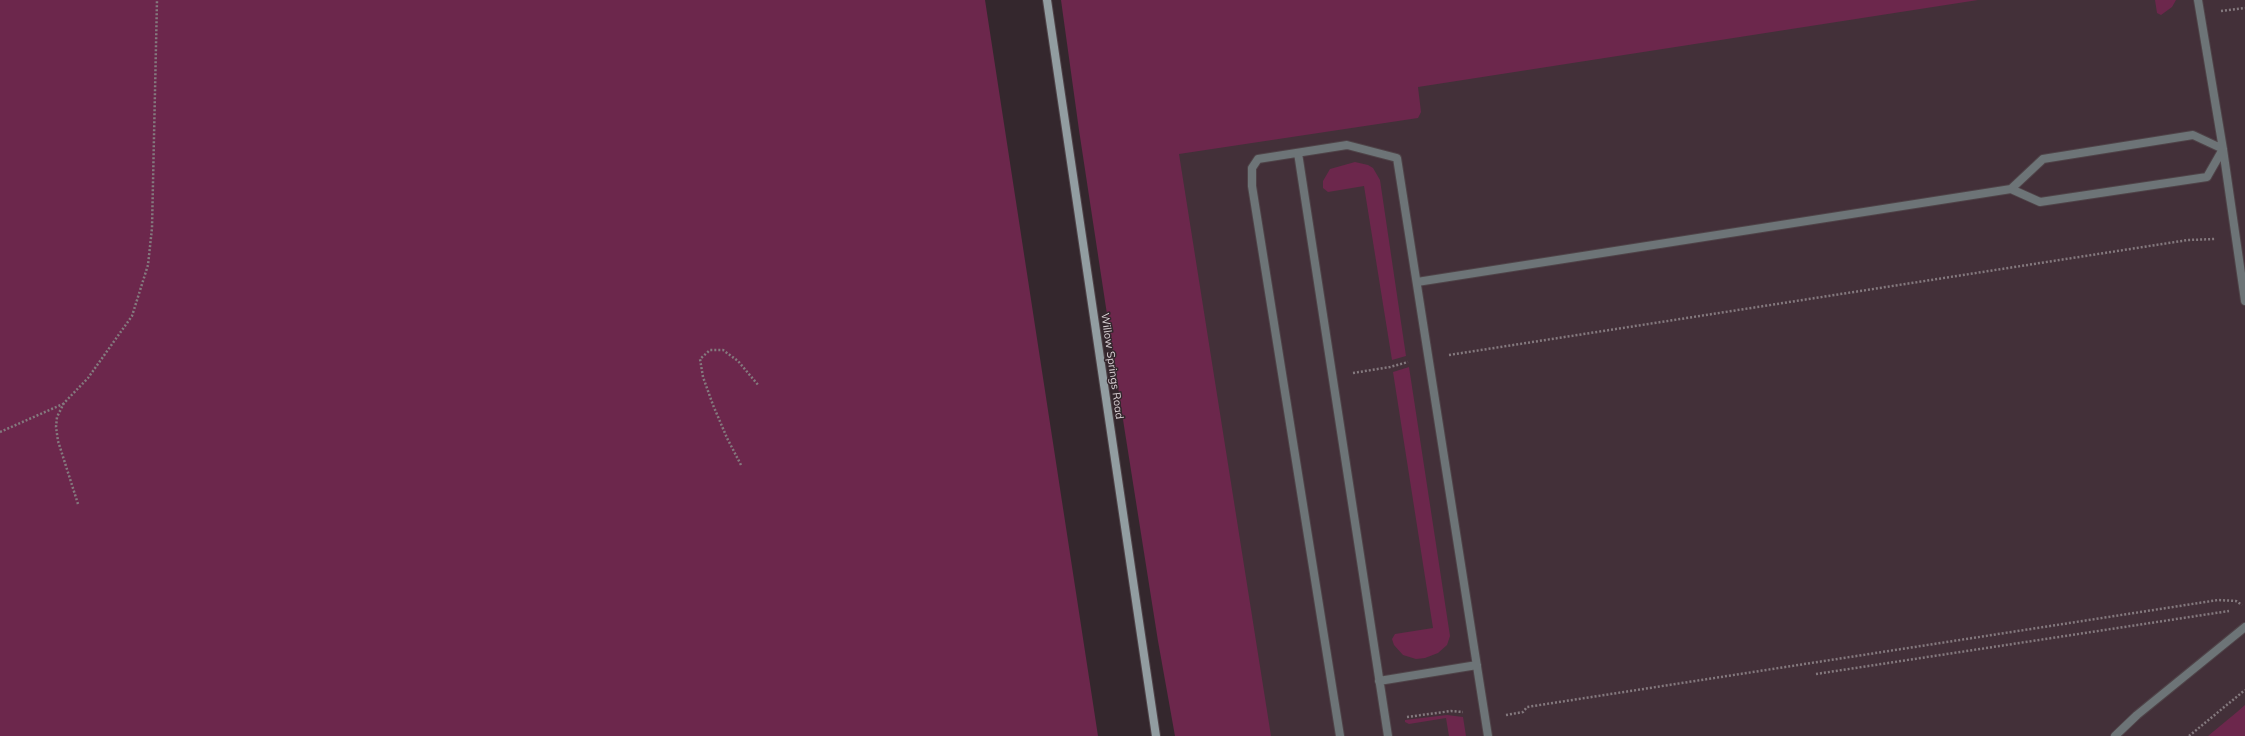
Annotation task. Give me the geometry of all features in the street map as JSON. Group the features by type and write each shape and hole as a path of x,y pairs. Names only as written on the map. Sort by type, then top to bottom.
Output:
{"main road":[{"name":"Willow Springs Road","path":"1046,0 1156,736"}],"lane":[{"path":"2198,0 2223,149 2245,301"},
{"path":"2011,189 2043,159 2193,135 2223,149"},
{"path":"1340,736 1252,186 1252,168 1258,159 1347,145 1397,158 1488,736"},
{"path":"1417,282 2011,189 2040,202 2207,177 2223,149"},
{"path":"1298,153 1388,736"},
{"path":"2115,736 2137,715 2245,627"},
{"path":"1379,681 1477,665"}],"path":[{"path":"78,504 63,460 56,428 57,417 64,403 88,378 132,316 148,265 152,228 157,0"},
{"path":"2219,11 2245,8"},
{"path":"1368,371 1429,358 2188,240 2236,237"},
{"path":"742,465 727,438 713,405 703,377 700,359 710,350 723,350 738,361 759,386"},
{"path":"0,432 64,403"},
{"path":"1405,717 1451,711 1502,716 1523,712 1527,707 2218,600 2236,601 2245,606"},
{"path":"1816,674 2237,610 2242,604"},
{"path":"2189,736 2245,690"}],"shaded area":[{"path":"0,0 985,0 1098,736 0,736"},
{"path":"1061,0 1978,0 1418,87 1421,112 1418,118 1179,154 1271,736 1175,736 1158,641 1124,426 1079,130"},
{"path":"1070,0 2245,0 2245,736 1183,736"},
{"path":"2155,0 2176,0 2172,7 2161,15 2157,13"},
{"path":"1355,162 1368,165 1373,168 1380,180 1406,356 1392,360 1364,186 1328,192 1323,188 1323,181 1330,169"},
{"path":"1409,367 1450,636 1447,645 1438,653 1425,658 1416,659 1403,655 1394,645 1392,639 1395,634 1433,628 1393,372"},
{"path":"2245,705 2245,736 2208,736 2237,712"},
{"path":"1447,715 1463,717 1466,736 1449,736 1446,718 1409,724 1405,722 1405,720"}]}
